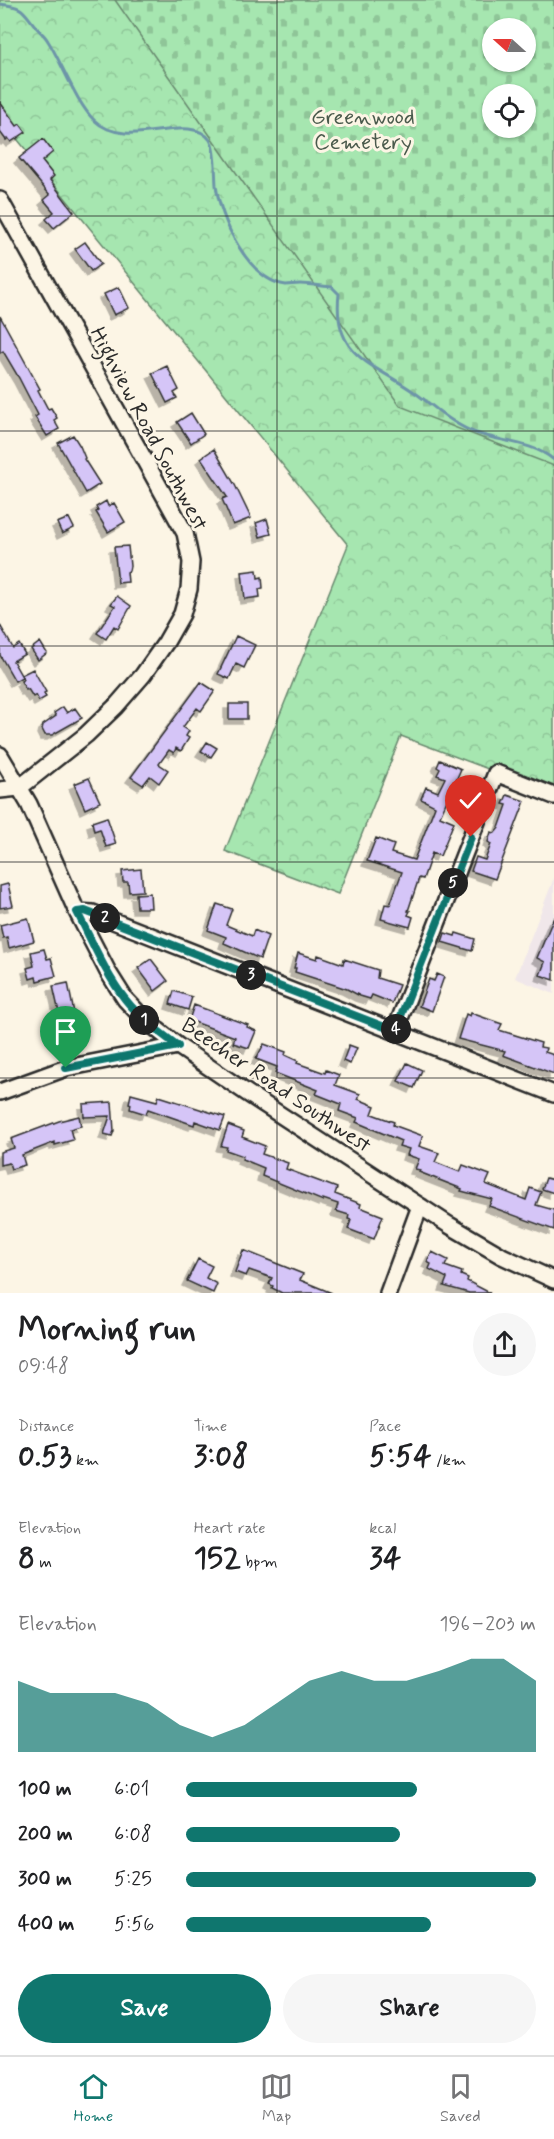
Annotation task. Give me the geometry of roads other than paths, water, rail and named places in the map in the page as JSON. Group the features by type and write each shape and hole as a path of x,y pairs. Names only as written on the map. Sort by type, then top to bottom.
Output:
{"street":[{"name":"Highview Road Southwest","path":"0,200 185,533 190,562 189,589 182,614 143,675 86,735 19,788"},
{"name":"Beecher Road Southwest","path":"0,755 28,804 77,912 108,972 125,999 144,1019 178,1046 420,1206 502,1256 554,1280"},
{"path":"395,1031 496,773 554,796"},
{"path":"0,790 19,788"},
{"path":"77,912 93,913 554,1094"},
{"path":"0,1092 66,1068 178,1046"},
{"path":"388,1293 420,1206"}],"waterway":[{"path":"0,4 19,8 47,39 75,93 94,120 108,129 124,133 188,129 200,132 210,140 219,199 223,214 238,246 248,260 272,281 286,285 332,287 339,294 342,332 358,356 414,392 459,425 476,433 536,449 554,460"}],"park label":[{"name":"Greenwood Cemetery","path":"363,128"}]}
